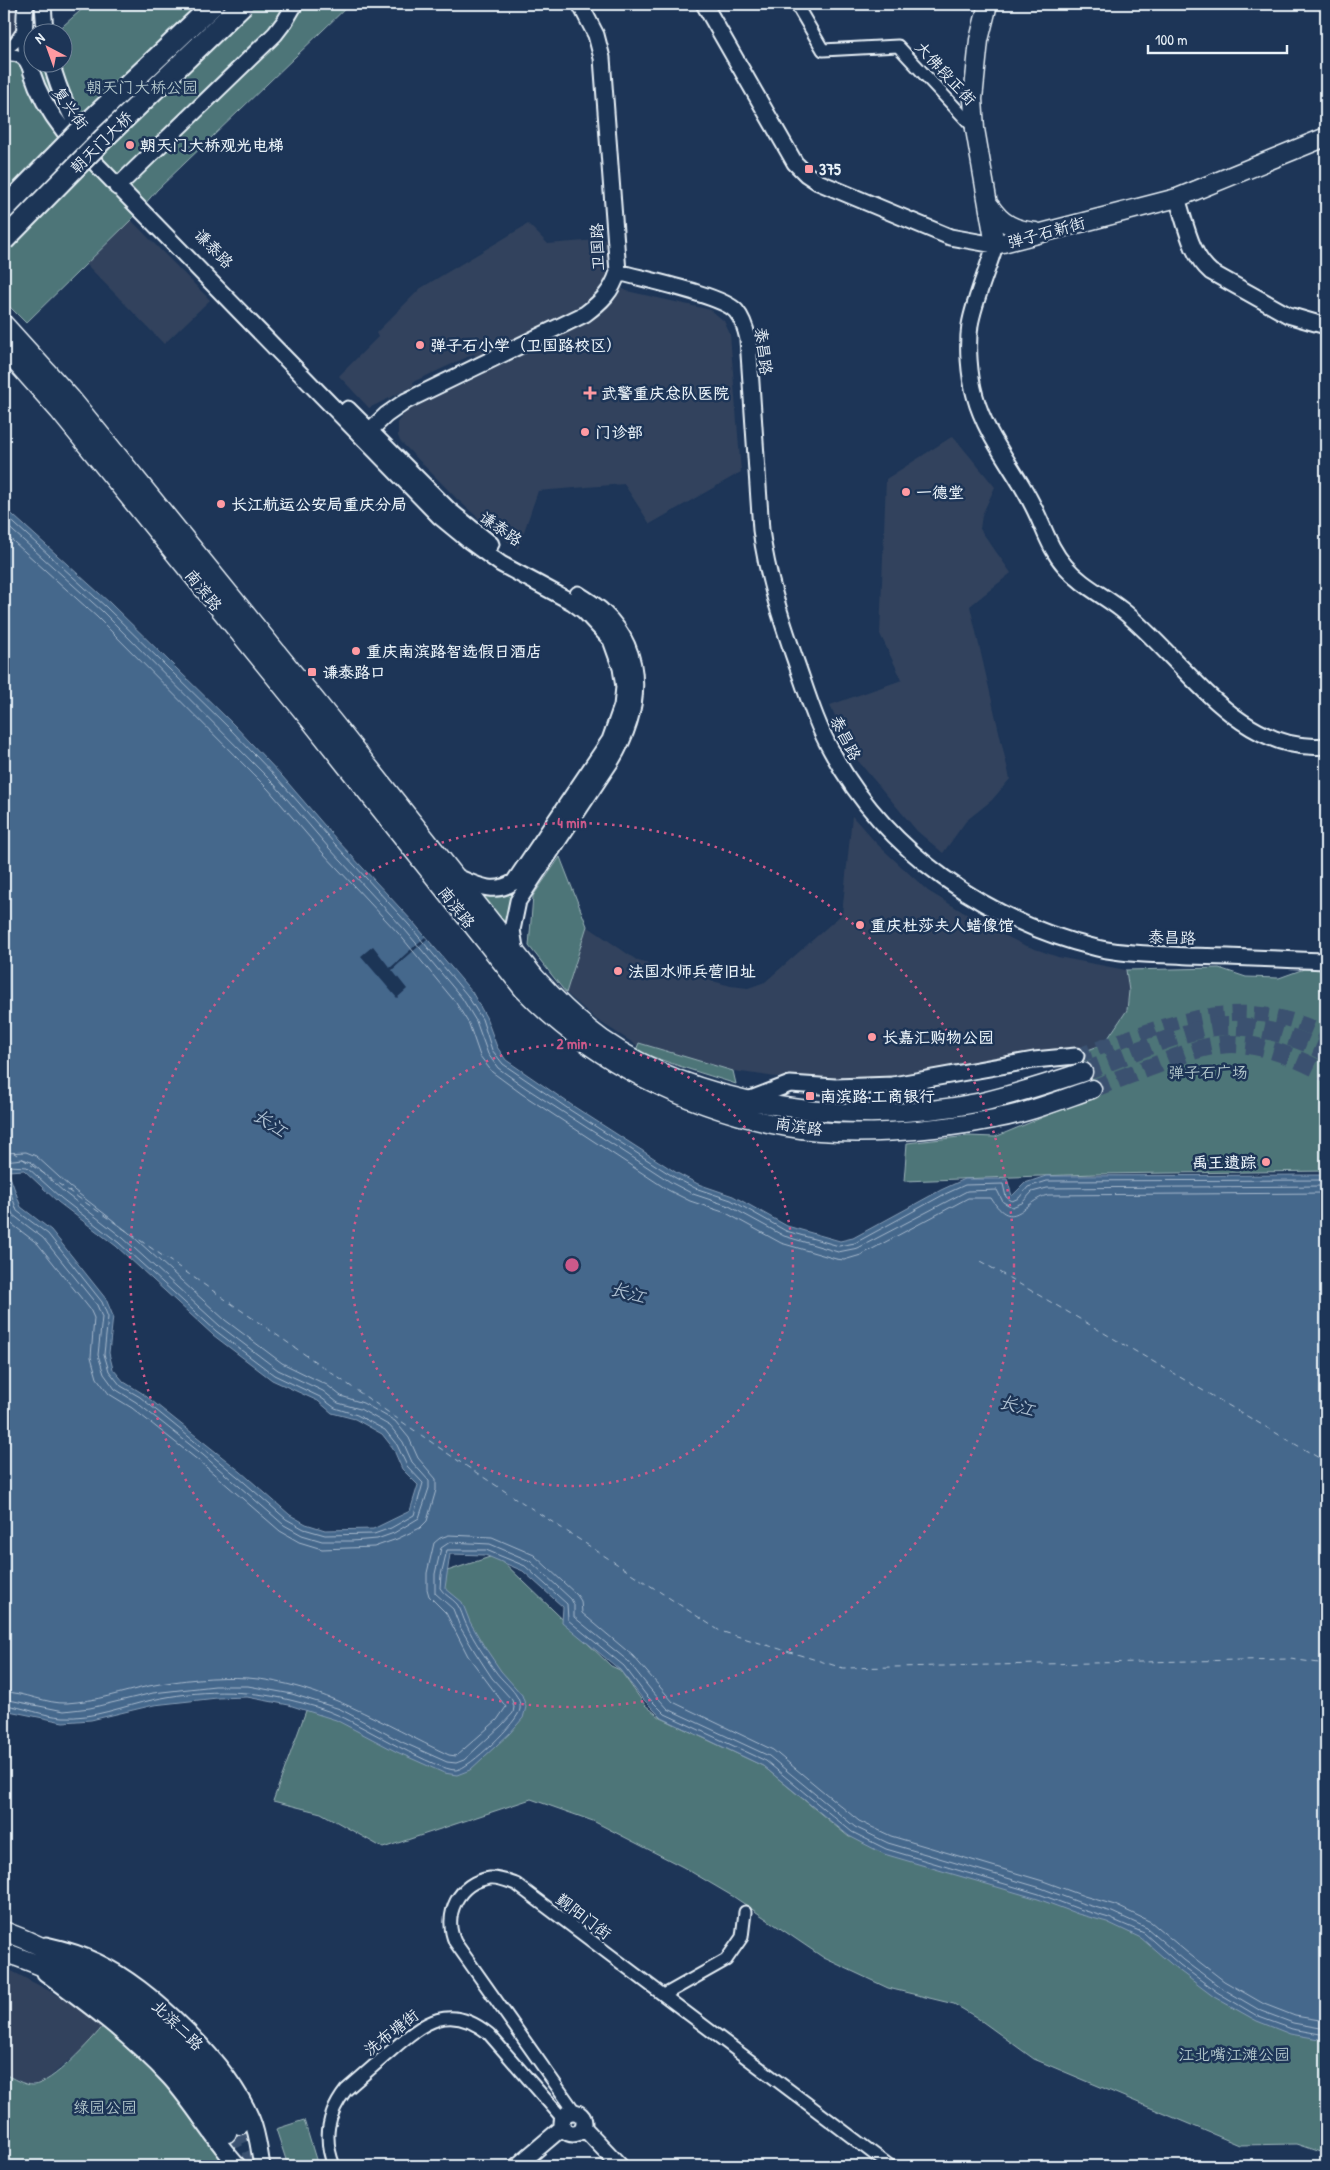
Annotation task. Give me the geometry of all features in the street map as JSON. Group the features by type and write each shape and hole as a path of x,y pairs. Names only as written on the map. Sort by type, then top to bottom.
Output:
{"highway":[{"name":"朝天门大桥","path":"4,209 87,124 214,4"},
{"name":"朝天门大桥","path":"4,240 110,132 243,4"}],"main road":[{"name":"弹子石新街","path":"988,4 974,70 973,100 975,129 995,245 1177,198 1326,137"},
{"path":"988,203 998,218 1006,224 1023,231 1043,232"},
{"name":"南滨路","path":"4,324 71,398 305,686 516,954 554,998 601,1038 623,1052 683,1080 714,1091 790,1108 823,1110 895,1112 980,1102 1026,1091 1080,1064"},
{"name":"南滨路","path":"4,349 59,410 328,743 507,970 542,1010 592,1049 666,1089 707,1105 788,1127 829,1131 942,1127 994,1119 1036,1109 1092,1090"},
{"path":"238,631 258,647 302,700 309,697 305,686"},
{"path":"328,743 326,733 335,724"},
{"name":"北滨二路","path":"4,1931 35,1942 92,1973 152,2018 193,2057 228,2104 234,2129 162,2050 141,2030 84,1987 67,1977 4,1952"}],"street":[{"path":"120,184 275,34 295,4"},
{"name":"卫国路","path":"366,434 386,415 406,401 585,314 608,295 614,284 618,272 602,58 596,35 580,4"},
{"path":"704,4 795,163 806,174 818,182 943,234 995,245 970,324 970,368 974,395 983,421 1033,506 1049,544 1064,566 1080,581 1122,610 1235,719 1272,738 1312,747 1326,746"},
{"name":"大佛段正街","path":"796,4 823,50 898,46 975,129"},
{"path":"4,52 16,41 26,15 31,9 38,9 44,18"},
{"name":"复兴街","path":"26,15 27,55 40,97 50,114 64,131 120,184"},
{"path":"4,56 16,54 23,58 32,76"},
{"name":"复兴街","path":"54,72 64,103 74,123 120,184"},
{"name":"谦泰路","path":"120,184 366,434 440,517 502,564 584,610 611,640 621,668 624,687 622,706 610,740 518,878 508,886 493,889 477,886 457,877"},
{"path":"1177,198 1196,254 1207,268 1288,315 1326,326"},
{"name":"泰昌路","path":"618,272 719,300 736,311 742,320 748,340 761,530 765,562 780,618 820,728 832,753 860,795 911,850 940,875 968,895 997,912 1031,927 1098,949 1132,953 1326,960"},
{"name":"谦泰路","path":"366,434 476,533 506,555 578,594 602,611 620,633 633,666 636,689 634,711 628,728 611,761 518,901 512,930 516,954"},
{"name":"南滨路","path":"748,1100 790,1084 836,1087 894,1085 1034,1060 1080,1064"},
{"name":"觐阳门街","path":"571,2126 539,2062 451,1932 450,1919 453,1905 476,1882 490,1878 504,1879 516,1884 890,2166"},
{"path":"664,1995 726,1960 742,1937 745,1912"},
{"name":"北滨二路","path":"35,1942 73,1951 98,1962 118,1974 155,2002 183,2028 225,2074 252,2118 258,2138 262,2166"},
{"name":"北滨二路","path":"27,1960 82,2000 146,2052 186,2097 233,2161"},
{"name":"洗布塘街","path":"334,2166 327,2142 328,2128 337,2102 346,2090 416,2029 431,2021 446,2017 464,2019 478,2026 503,2049 571,2126"},
{"path":"503,2049 534,2074 539,2072 539,2062"},
{"path":"517,2166 571,2126"},
{"path":"530,2166 571,2126"},
{"path":"571,2126 606,2166"},
{"path":"571,2126 620,2166"},
{"path":"233,2161 243,2162 251,2159 257,2153 258,2138"}],"shaded area":[{"path":"4,4 18,4 17,32 4,46"},
{"path":"131,220 210,300 164,344 86,264"},
{"name":"武警重庆总队医院","path":"528,224 548,244 609,239 611,260 606,279 627,291 711,310 724,321 730,334 741,472 650,524 624,484 538,491 518,549 495,533 457,499 400,441 398,436 398,421 407,411 484,374 474,354 413,382 414,386 369,408 339,376 378,337 376,333 421,288"},
{"path":"953,436 995,487 982,515 980,529 1011,573 970,606 1010,779 992,800 966,821 943,853 917,831 853,755 830,705 902,680 880,634 886,479"},
{"name":"长嘉汇购物公园","path":"852,816 877,844 928,891 988,927 1024,945 1058,957 1126,970 1129,991 1127,1010 1103,1044 1077,1054 908,1077 832,1083 733,1071 639,1043 638,1046 597,1020 566,993 587,926 638,961 731,986 748,988 765,982 842,914"},
{"path":"4,1967 63,1998 104,2025 87,2046 41,2084 26,2084 4,2074"}],"green space":[{"name":"朝天门大桥公园","path":"88,4 350,4 157,190 131,220 26,323 4,301 4,63 12,61 22,63 22,72 72,72 72,22 67,22"},
{"path":"560,857 587,926 566,993 529,946 533,896"},
{"path":"516,891 508,908 506,926 481,894 497,897"},
{"name":"弹子石广场","path":"1219,968 1246,977 1279,978 1304,969 1326,970 1326,1171 1095,1174 904,1181 907,1143 968,1136 995,1137 1097,1095 1077,1054 1104,1044 1127,1010 1129,991 1126,970"},
{"path":"639,1043 733,1071 736,1084 636,1050"},
{"name":"江北嘴江滩公园","path":"496,1555 611,1666 620,1670 645,1705 661,1718 763,1766 849,1837 883,1837 1326,2003 1326,2154 1296,2144 1239,2145 1034,2059 976,2017 954,2004 888,1988 824,1958 734,1897 683,1867 593,1821 531,1799 383,1848 321,1813 273,1801 311,1697 432,1576"},
{"name":"绿园公园","path":"104,2025 130,2047 175,2096 226,2166 4,2166 4,2074 26,2084 41,2083 50,2078 71,2060"},
{"path":"304,2120 318,2166 288,2166 276,2129"}],"water":[{"name":"长江","path":"4,507 110,603 234,725 282,776 337,840 413,922 472,992 486,1017 497,1047 506,1060 573,1106 677,1173 698,1184 733,1196 787,1226 840,1241 853,1238 965,1179 1007,1179 1012,1196 1025,1183 1046,1176 1326,1175 1326,2040 1290,2034 1257,2021 1214,1997 1141,1938 1107,1922 1078,1914 1038,1899 884,1854 849,1836 763,1766 662,1718 642,1698 620,1670 562,1622 563,1607 523,1571 485,1555 450,1554 445,1588 462,1602 470,1622 484,1646 501,1671 522,1695 526,1707 523,1718 510,1733 470,1770 457,1775 444,1773 397,1752 336,1720 289,1705 247,1697 217,1698 154,1705 91,1720 63,1722 4,1710","holes":["24,1170 58,1202 116,1246 213,1335 272,1380 318,1401 332,1413 355,1419 382,1434 393,1448 402,1469 418,1485 410,1511 373,1529 325,1530 306,1524 290,1515 241,1472 142,1393 124,1382 113,1369 109,1353 113,1316 106,1299 51,1230 21,1207 8,1171"]}],"pier":[{"path":"425,937 427,939 392,970 407,989 397,998 361,956 373,946 390,968"}],"ferry route":[{"path":"4,1146 460,1462 720,1631 843,1668 1290,1659 1326,1664"},
{"path":"980,1261 1326,1462"}],"tunnel":[{"path":"1076,1056 1170,1024 1200,1017 1230,1014 1261,1014 1293,1021 1326,1034"},
{"path":"1083,1072 1182,1034 1215,1027 1258,1028 1286,1036 1326,1052"},
{"path":"1092,1089 1191,1052 1219,1045 1233,1044 1261,1047 1275,1051 1326,1073"},
{"path":"240,2125 258,2166"},
{"path":"227,2133 243,2166"}],"railway":[{"path":"4,236 116,121 238,4"}],"place":[{"name":"朝天门大桥观光电梯","path":"130,145"},
{"name":"375","path":"809,169"},
{"name":"弹子石小学（卫国路校区）","path":"420,345"},
{"name":"武警重庆总队医院","path":"590,393"},
{"name":"门诊部","path":"585,432"},
{"name":"一德堂","path":"906,492"},
{"name":"长江航运公安局重庆分局","path":"221,504"},
{"name":"重庆南滨路智选假日酒店","path":"356,651"},
{"name":"谦泰路口","path":"312,672"},
{"name":"重庆杜莎夫人蜡像馆","path":"860,925"},
{"name":"法国水师兵营旧址","path":"618,971"},
{"name":"长嘉汇购物公园","path":"872,1037"},
{"name":"南滨路·工商银行","path":"810,1096"},
{"name":"禹王遗踪","path":"1266,1162"}]}
